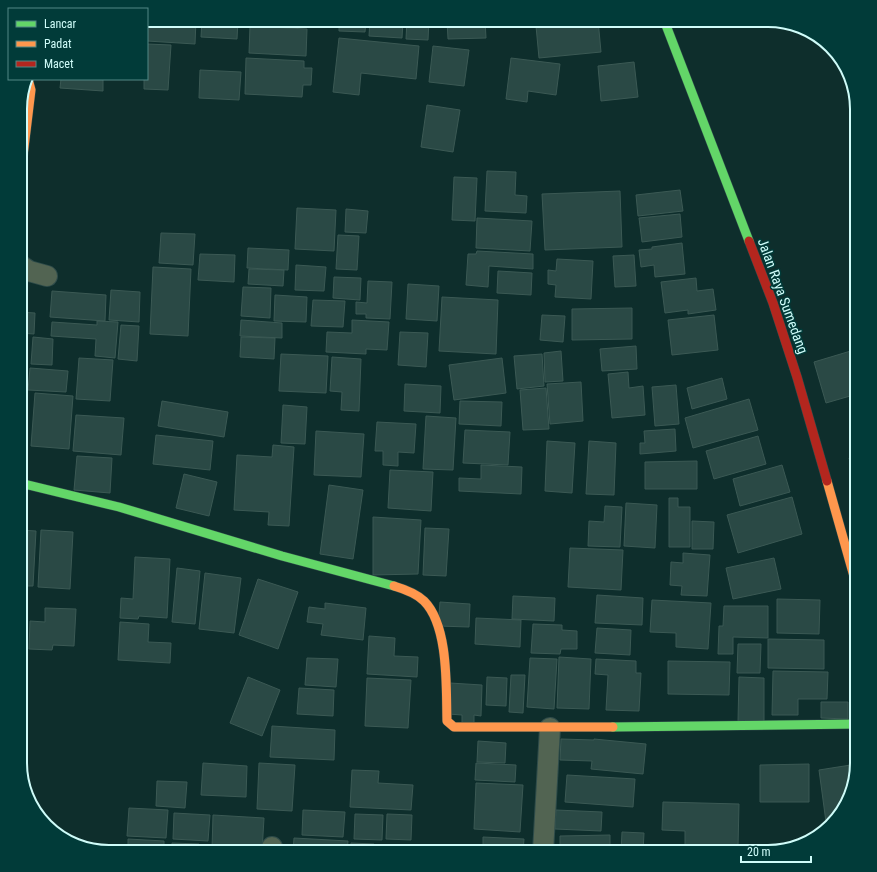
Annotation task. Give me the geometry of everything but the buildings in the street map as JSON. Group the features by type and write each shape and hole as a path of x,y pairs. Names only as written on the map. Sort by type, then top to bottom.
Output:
{"main road":[{"name":"Jalan Raya Sumedang","path":"667,27 774,303 850,554"},
{"path":"27,128 32,90 31,86"},
{"path":"27,484 61,491 283,556 359,576 407,591 424,600 434,617 441,639 445,659 447,721 454,726 463,728 550,728 850,724"}],"street":[{"path":"27,270 46,276"},
{"path":"543,845 550,728"}],"traffic: fast":[{"path":"667,27 749,241"},
{"path":"27,485 119,507 282,556 394,586"},
{"path":"613,727 850,724"}],"traffic: slow":[{"path":"27,123 30,87"},
{"path":"827,481 850,562"},
{"path":"394,586 406,590 421,598 432,612 438,626 442,641 446,675 447,721 454,727 613,727"}],"traffic: jam":[{"path":"749,241 773,303 797,377 827,481"}]}
